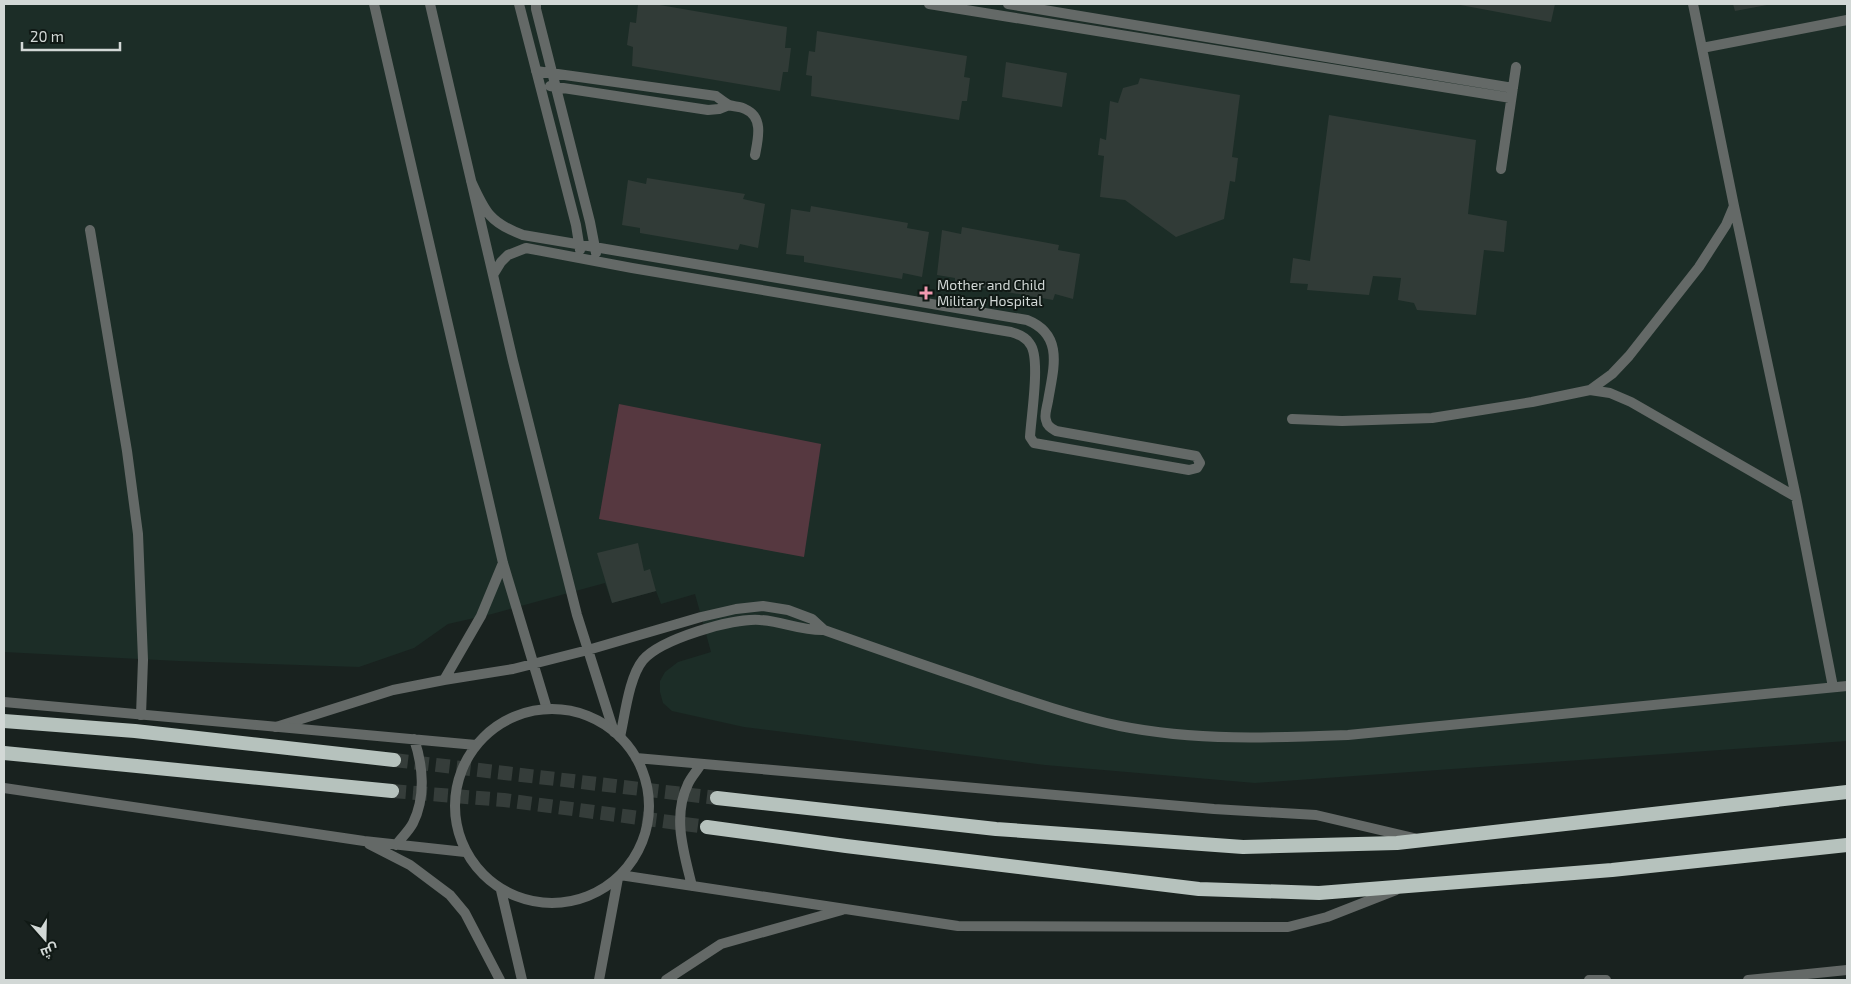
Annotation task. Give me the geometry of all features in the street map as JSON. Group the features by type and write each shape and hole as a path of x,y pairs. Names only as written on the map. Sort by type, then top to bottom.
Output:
{"highway":[{"path":"4,721 135,731 394,760"},
{"path":"4,753 392,791"},
{"path":"716,798 996,829 1243,847 1397,843 1847,792"},
{"path":"707,827 846,846 1199,888 1319,893 1612,870 1847,845"}],"street":[{"path":"374,4 503,563 548,709"},
{"path":"430,4 513,361 577,615 617,734"},
{"path":"520,4 576,224 580,245 580,258"},
{"path":"536,4 588,213 597,261"},
{"path":"929,4 1512,93"},
{"path":"1008,4 1512,93"},
{"path":"1693,4 1796,497 1833,687"},
{"path":"1702,48 1847,20"},
{"path":"1501,169 1516,67"},
{"path":"536,72 716,96 729,105 748,110 755,116 759,132 755,155"},
{"path":"540,84 708,110 719,109 729,105"},
{"path":"471,181 485,209 500,225 523,235 1027,320 1038,324 1050,339 1054,350 1054,364 1045,418 1049,427 1056,431 1196,456 1199,460 1199,466 1195,470 1189,470 1034,443 1030,437 1036,359 1030,343 1022,336 1011,332 526,248 508,255 493,275"},
{"path":"1590,390 1617,370 1641,341 1704,260 1726,225 1734,206"},
{"path":"90,230 127,451 138,534 143,660 141,715"},
{"path":"1292,419 1342,421 1432,418 1590,390 1610,393 1631,402 1796,497"},
{"path":"444,680 482,616 503,563"},
{"path":"276,727 393,690 513,669 588,650 701,617 750,606 776,607 805,615 816,621 824,630"},
{"path":"617,734 642,660 657,648 671,641 743,620 764,620 802,629 824,630 1010,695 1068,713 1122,726 1196,736 1269,738 1348,735 1847,686"},
{"path":"4,702 476,745"},
{"path":"548,709 571,711 594,718 617,734 636,758 646,781 649,807 646,832 636,855 619,876 591,895 561,904 530,901 501,890 480,873 465,852 454,816 458,779 476,745 496,726 520,714 548,709"},
{"path":"396,845 413,824 420,803 422,776 414,739"},
{"path":"636,758 1214,809 1316,815 1422,840"},
{"path":"692,886 681,838 680,812 688,784 701,764"},
{"path":"4,788 364,841 465,852"},
{"path":"364,841 410,865 450,895 465,913 500,980"},
{"path":"619,876 958,926 1288,927 1327,917 1407,886"},
{"path":"599,980 619,876"},
{"path":"501,890 522,980"},
{"path":"666,980 721,944 845,909"},
{"path":"1748,980 1847,970"},
{"path":"1589,980 1606,980"}],"shaded area":[{"name":"Mother and Child Military Hospital","path":"4,4 1847,4 1847,741 1255,783 1045,765 744,727 672,711 663,703 660,681 665,672 678,662 711,652 695,594 661,604 656,591 612,603 605,583 448,624 414,648 359,667 178,661 4,652"},
{"path":"619,404 821,444 804,557 599,519"}],"building":[{"path":"638,4 654,4 787,27 785,48 791,48 788,72 783,72 780,91 632,66 633,47 627,45 630,22 636,23"},
{"path":"1455,4 1555,4 1551,22"},
{"path":"1733,4 1767,4 1767,5 1735,11"},
{"path":"817,31 967,56 964,77 970,78 967,101 962,101 959,120 811,96 812,76 806,75 809,51 815,52"},
{"path":"1006,62 1067,73 1062,107 1002,97"},
{"path":"1140,78 1240,95 1232,157 1238,158 1235,182 1230,181 1224,219 1176,237 1125,200 1100,197 1104,156 1098,155 1100,138 1106,140 1110,101 1118,103 1123,88 1138,84"},
{"path":"1329,115 1476,140 1468,214 1507,221 1504,252 1484,250 1476,315 1417,310 1414,303 1398,300 1401,278 1373,276 1369,295 1307,290 1308,284 1290,283 1293,258 1310,261"},
{"path":"647,178 745,194 743,199 765,204 758,248 740,244 738,250 640,233 640,228 622,225 628,180 646,184"},
{"path":"811,206 908,223 907,228 929,232 922,277 903,273 902,279 804,262 804,256 786,254 791,209 810,212"},
{"path":"962,227 1059,245 1058,250 1080,254 1073,299 1055,294 1053,300 955,283 955,278 937,275 942,230 961,234"},
{"path":"638,543 644,571 650,569 656,591 612,603 597,553"}],"tunnel":[{"path":"394,760 717,798"},
{"path":"392,791 504,800 707,827"}],"place":[{"name":"Mother and Child Military Hospital","path":"926,293"}]}
